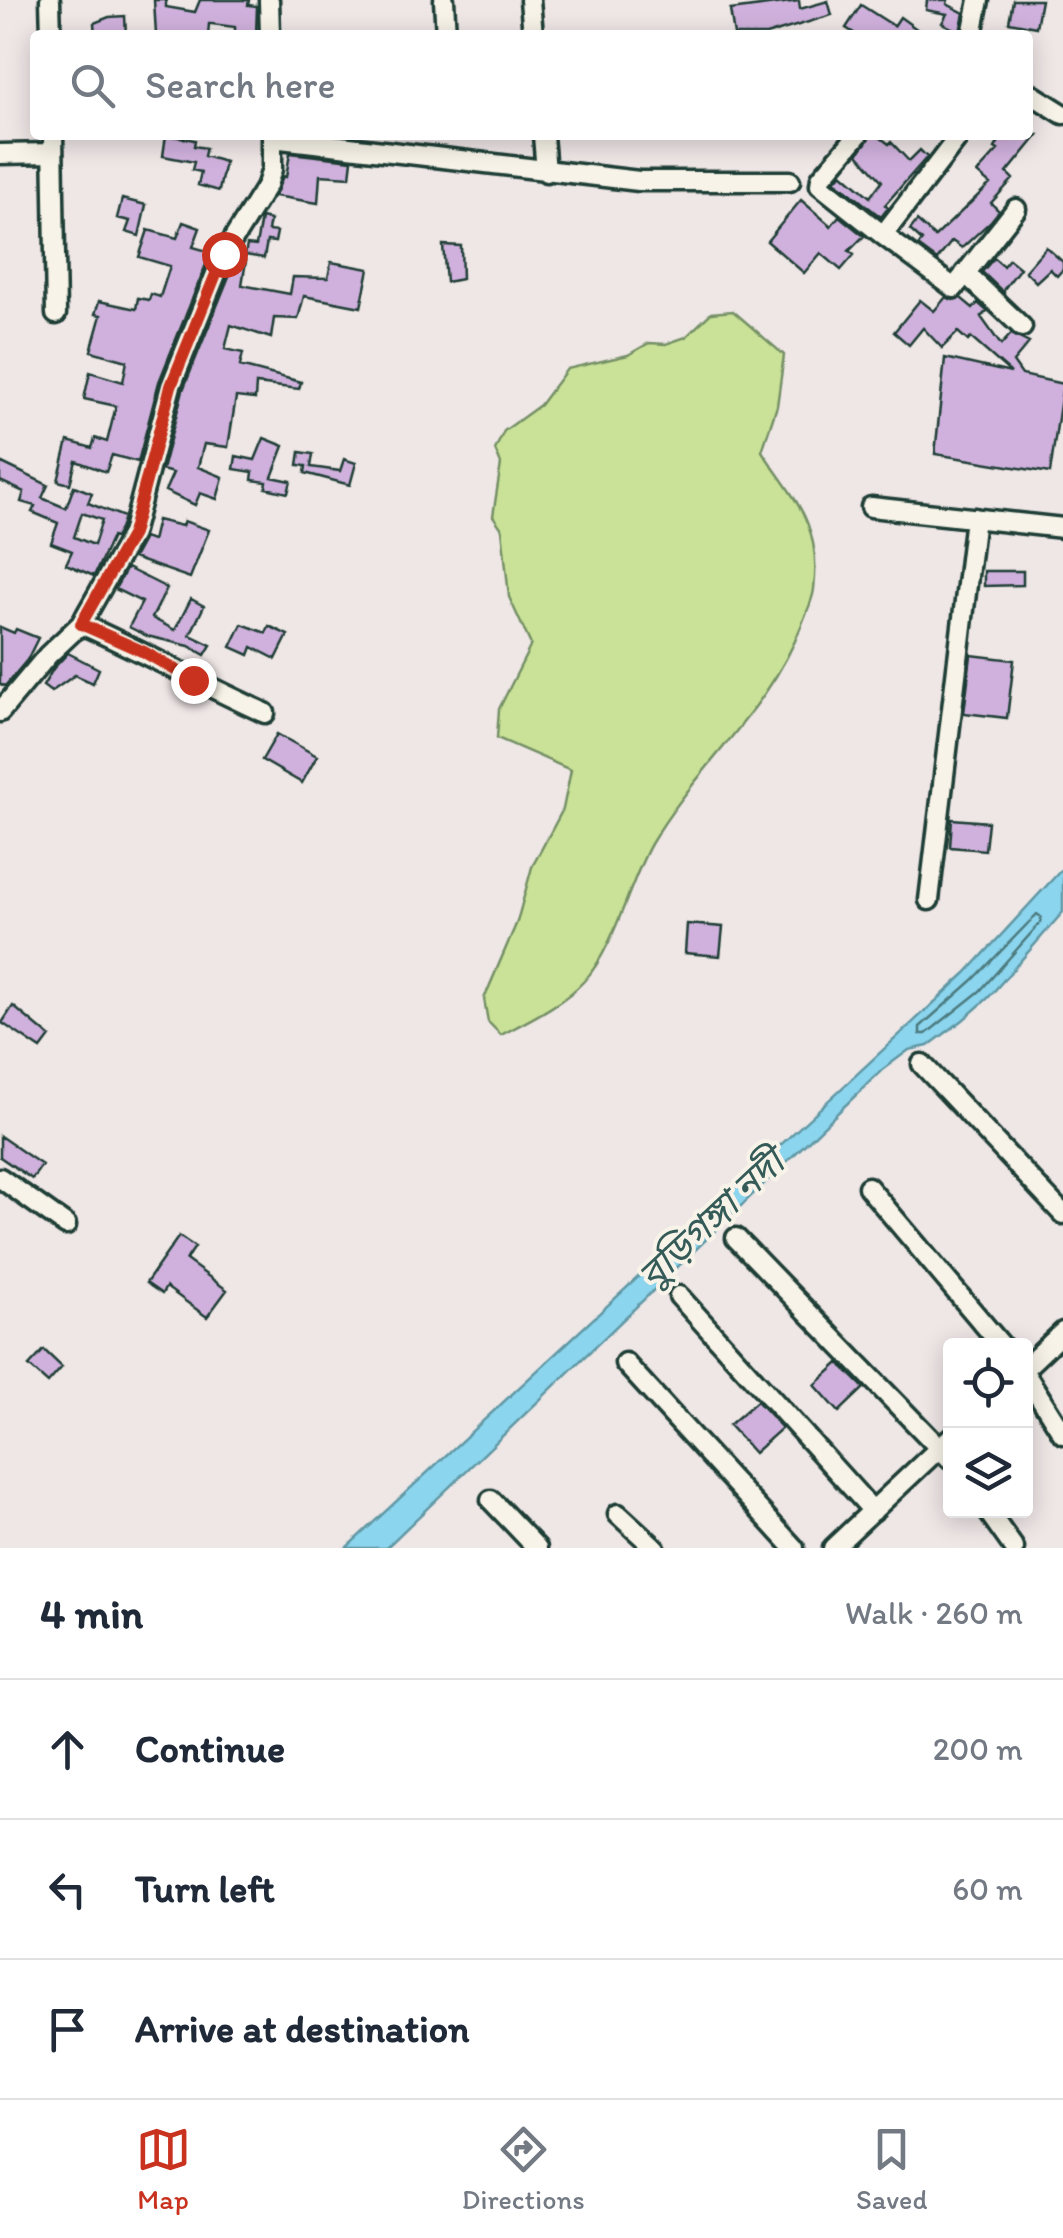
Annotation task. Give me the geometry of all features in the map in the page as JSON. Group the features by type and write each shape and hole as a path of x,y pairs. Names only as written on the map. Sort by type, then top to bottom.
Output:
{"street":[{"path":"50,0 51,30"},
{"path":"269,0 270,30"},
{"path":"444,0 446,30"},
{"path":"530,0 533,30"},
{"path":"973,30 979,0"},
{"path":"1033,102 1063,114"},
{"path":"0,712 48,655 81,624 132,534 171,386 224,254 267,185 272,169 272,140"},
{"path":"295,140 639,182 790,181"},
{"path":"543,140 546,172"},
{"path":"854,140 820,184 954,288 1016,209"},
{"path":"883,234 956,140"},
{"path":"0,154 53,144 56,314"},
{"path":"966,273 1022,326"},
{"path":"871,507 1063,528"},
{"path":"930,900 975,518"},
{"path":"81,624 265,713"},
{"path":"922,1064 1063,1214"},
{"path":"0,1178 66,1225"},
{"path":"868,1187 995,1338"},
{"path":"736,1238 943,1443"},
{"path":"678,1296 873,1511"},
{"path":"1033,1364 1063,1332"},
{"path":"624,1363 794,1548"},
{"path":"1033,1383 1063,1434"},
{"path":"833,1548 943,1452"},
{"path":"491,1500 537,1548"},
{"path":"618,1514 656,1548"},
{"path":"993,1518 1014,1548"}],"green space":[{"path":"733,311 784,355 777,406 762,451 810,529 815,566 812,598 771,684 651,844 595,968 566,997 501,1035 488,1022 484,999 517,922 532,867 563,809 571,770 497,738 499,709 531,645 509,597 502,529 493,516 501,464 495,450 504,431 540,405 567,369 628,355 649,343 666,344 686,337 711,313"}],"water":[{"name":"বুড়িগঙ্গা নদী","path":"1063,868 1063,912 988,998 928,1046 909,1050 882,1070 386,1548 346,1548 966,973"}],"building":[{"path":"154,0 166,0 166,7 195,12 200,0 249,0 248,5 257,6 256,30 209,24 208,30 156,30"},
{"path":"927,0 948,0 947,4 964,13 960,30 942,23 947,14 926,10"},
{"path":"1013,0 1041,0 1036,27 1009,22"},
{"path":"799,1 800,9 828,1 832,15 782,30 733,30 730,10"},
{"path":"861,5 894,26 900,17 918,30 849,30 846,28"},
{"path":"125,16 126,30 95,30 94,23"},
{"path":"1033,135 1038,135 1007,173 1013,179 991,203 999,211 962,248 952,241 937,260 918,246 922,241 910,230 917,221 935,237 990,184 977,173 998,150 994,140 1033,140"},
{"path":"165,140 195,140 194,146 206,148 204,156 225,162 219,191 198,185 201,172 192,170 194,162 163,156"},
{"path":"867,140 884,140 891,142 909,161 920,150 927,157 885,205 888,208 881,217 835,181 842,173 870,197 882,181 858,154"},
{"path":"290,153 352,160 350,177 320,175 318,203 275,196 283,176 286,177"},
{"path":"122,199 146,205 139,236 126,232 130,221 117,218"},
{"path":"801,200 831,226 839,216 864,236 849,251 854,255 841,270 821,253 804,273 767,241"},
{"path":"261,218 270,220 268,231 277,232 275,242 267,241 264,258 245,255 247,245 256,246"},
{"path":"183,222 200,228 193,247 211,252 159,382 138,462 112,455 106,472 76,461 70,484 58,481 68,441 92,448 95,438 107,442 116,406 84,399 90,372 123,382 127,361 91,351 101,315 95,314 99,301 136,309 138,298 149,300 151,294 160,297 170,266 139,257 148,230 177,238"},
{"path":"443,245 461,246 462,279 446,282"},
{"path":"1046,247 1063,262 1063,269 1057,276 1050,269 1036,282 1025,271"},
{"path":"994,258 1003,266 1009,259 1020,268 1004,293 982,272"},
{"path":"236,259 246,261 242,285 290,294 293,277 328,278 331,262 369,269 361,307 304,296 298,319 274,318 271,338 231,325 225,349 243,353 240,366 301,382 299,389 256,384 255,399 236,397 228,447 204,444 198,467 223,477 217,499 200,493 195,505 165,491 173,473 162,470 183,390"},
{"path":"946,297 961,298 973,308 978,303 987,311 981,317 1001,345 1011,334 1029,343 1013,362 1022,375 1063,384 1050,473 935,454 945,358 1011,373 971,338 968,341 958,332 942,348 923,328 909,345 894,332 920,300 934,311"},
{"path":"264,438 284,446 272,477 291,481 288,493 266,488 267,482 252,480 253,472 234,469 236,456 255,460"},
{"path":"300,452 313,454 311,467 340,471 344,459 356,463 350,485 305,473 306,466 298,465"},
{"path":"0,462 48,485 42,498 66,508 74,486 92,493 88,503 124,517 94,576 66,564 72,551 51,543 58,523 32,512 35,506 21,502 24,492 0,481","holes":["82,513 102,520 94,545 74,537"]},
{"path":"157,520 182,526 184,521 209,530 190,578 133,558 144,538 152,541"},
{"path":"127,568 167,588 152,618 175,630 191,599 204,606 190,635 211,645 205,655 129,627 142,602 115,589"},
{"path":"984,571 1023,571 1023,585 984,586"},
{"path":"242,624 266,633 269,626 288,635 276,659 252,647 249,655 231,647"},
{"path":"0,627 38,638 27,660 5,686 0,684"},
{"path":"68,653 99,669 93,683 75,675 51,692 43,686"},
{"path":"971,655 1014,660 1007,718 964,713"},
{"path":"277,734 317,756 302,783 262,760"},
{"path":"952,819 988,822 985,850 950,847"},
{"path":"687,924 723,927 720,956 685,953"},
{"path":"13,1006 50,1037 41,1049 2,1023"},
{"path":"0,1136 42,1165 32,1179 0,1157"},
{"path":"179,1236 195,1247 186,1260 227,1290 207,1317 166,1287 162,1294 146,1283"},
{"path":"44,1350 62,1367 48,1383 29,1366"},
{"path":"839,1363 864,1388 839,1412 815,1385"},
{"path":"757,1401 782,1428 754,1453 729,1425"}],"route":[{"path":"193,680 144,652 81,624 132,534 171,386 224,254"}]}
